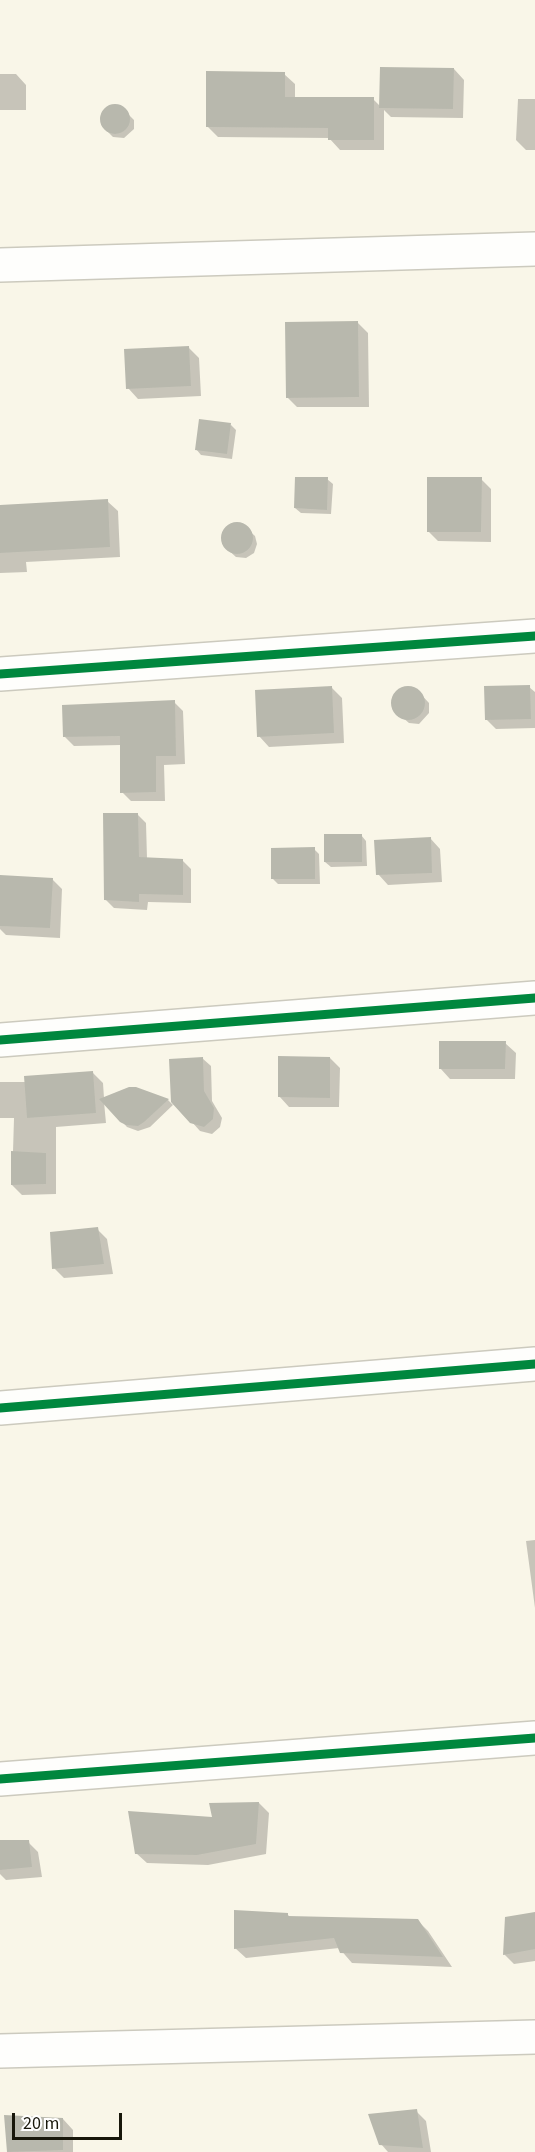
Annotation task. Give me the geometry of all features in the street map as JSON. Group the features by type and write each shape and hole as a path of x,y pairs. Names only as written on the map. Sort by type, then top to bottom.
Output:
{"street":[{"path":"0,265 535,249"},
{"path":"0,674 535,636"},
{"path":"0,1040 535,998"},
{"path":"0,1408 535,1364"},
{"path":"0,1779 535,1738"},
{"path":"0,2052 535,2037"}],"building":[{"path":"380,67 454,68 453,109 379,108"},
{"path":"206,71 285,72 285,97 374,97 374,140 328,140 328,128 206,127"},
{"path":"115,104 126,108 130,119 126,130 115,134 104,130 100,119 104,108"},
{"path":"358,321 359,397 286,398 285,322"},
{"path":"189,346 191,386 126,389 124,349"},
{"path":"199,419 231,423 227,454 195,450"},
{"path":"295,477 328,477 327,510 294,508"},
{"path":"427,477 482,477 481,532 427,532"},
{"path":"108,499 110,547 0,553 0,505"},
{"path":"237,522 248,527 253,538 248,549 237,554 226,549 221,538 226,527"},
{"path":"530,685 531,719 485,720 484,686"},
{"path":"332,686 334,733 257,737 255,690"},
{"path":"408,686 420,691 425,703 420,715 408,720 396,715 391,703 396,691"},
{"path":"175,700 176,756 156,756 156,792 120,793 120,736 63,737 62,705"},
{"path":"103,813 138,813 139,857 183,859 183,895 139,894 139,902 104,900"},
{"path":"324,834 362,834 362,862 324,862"},
{"path":"431,837 432,873 376,875 374,840"},
{"path":"315,847 315,879 271,879 271,848"},
{"path":"0,875 53,878 50,928 0,926"},
{"path":"439,1041 506,1041 505,1069 439,1069"},
{"path":"278,1056 330,1057 330,1098 278,1097"},
{"path":"203,1057 204,1091 214,1108 213,1119 204,1127 190,1123 171,1102 169,1059"},
{"path":"93,1071 96,1113 27,1118 24,1076"},
{"path":"129,1087 136,1087 169,1099 138,1126 126,1125 120,1122 99,1099"},
{"path":"11,1151 46,1153 46,1184 11,1185"},
{"path":"98,1227 104,1264 52,1269 50,1232"},
{"path":"259,1802 256,1844 197,1855 135,1854 128,1811 212,1817 209,1803"},
{"path":"0,1840 29,1840 32,1867 0,1870"},
{"path":"234,1910 288,1913 288,1916 418,1919 443,1957 340,1953 334,1938 234,1949"},
{"path":"535,1912 535,1949 503,1955 505,1917"},
{"path":"417,2109 423,2148 379,2145 368,2114"},
{"path":"4,2115 63,2118 63,2150 7,2152"}],"cycle path":[{"path":"0,674 535,636"},
{"path":"0,1040 535,998"},
{"path":"0,1408 535,1364"},
{"path":"0,1779 535,1738"}]}
